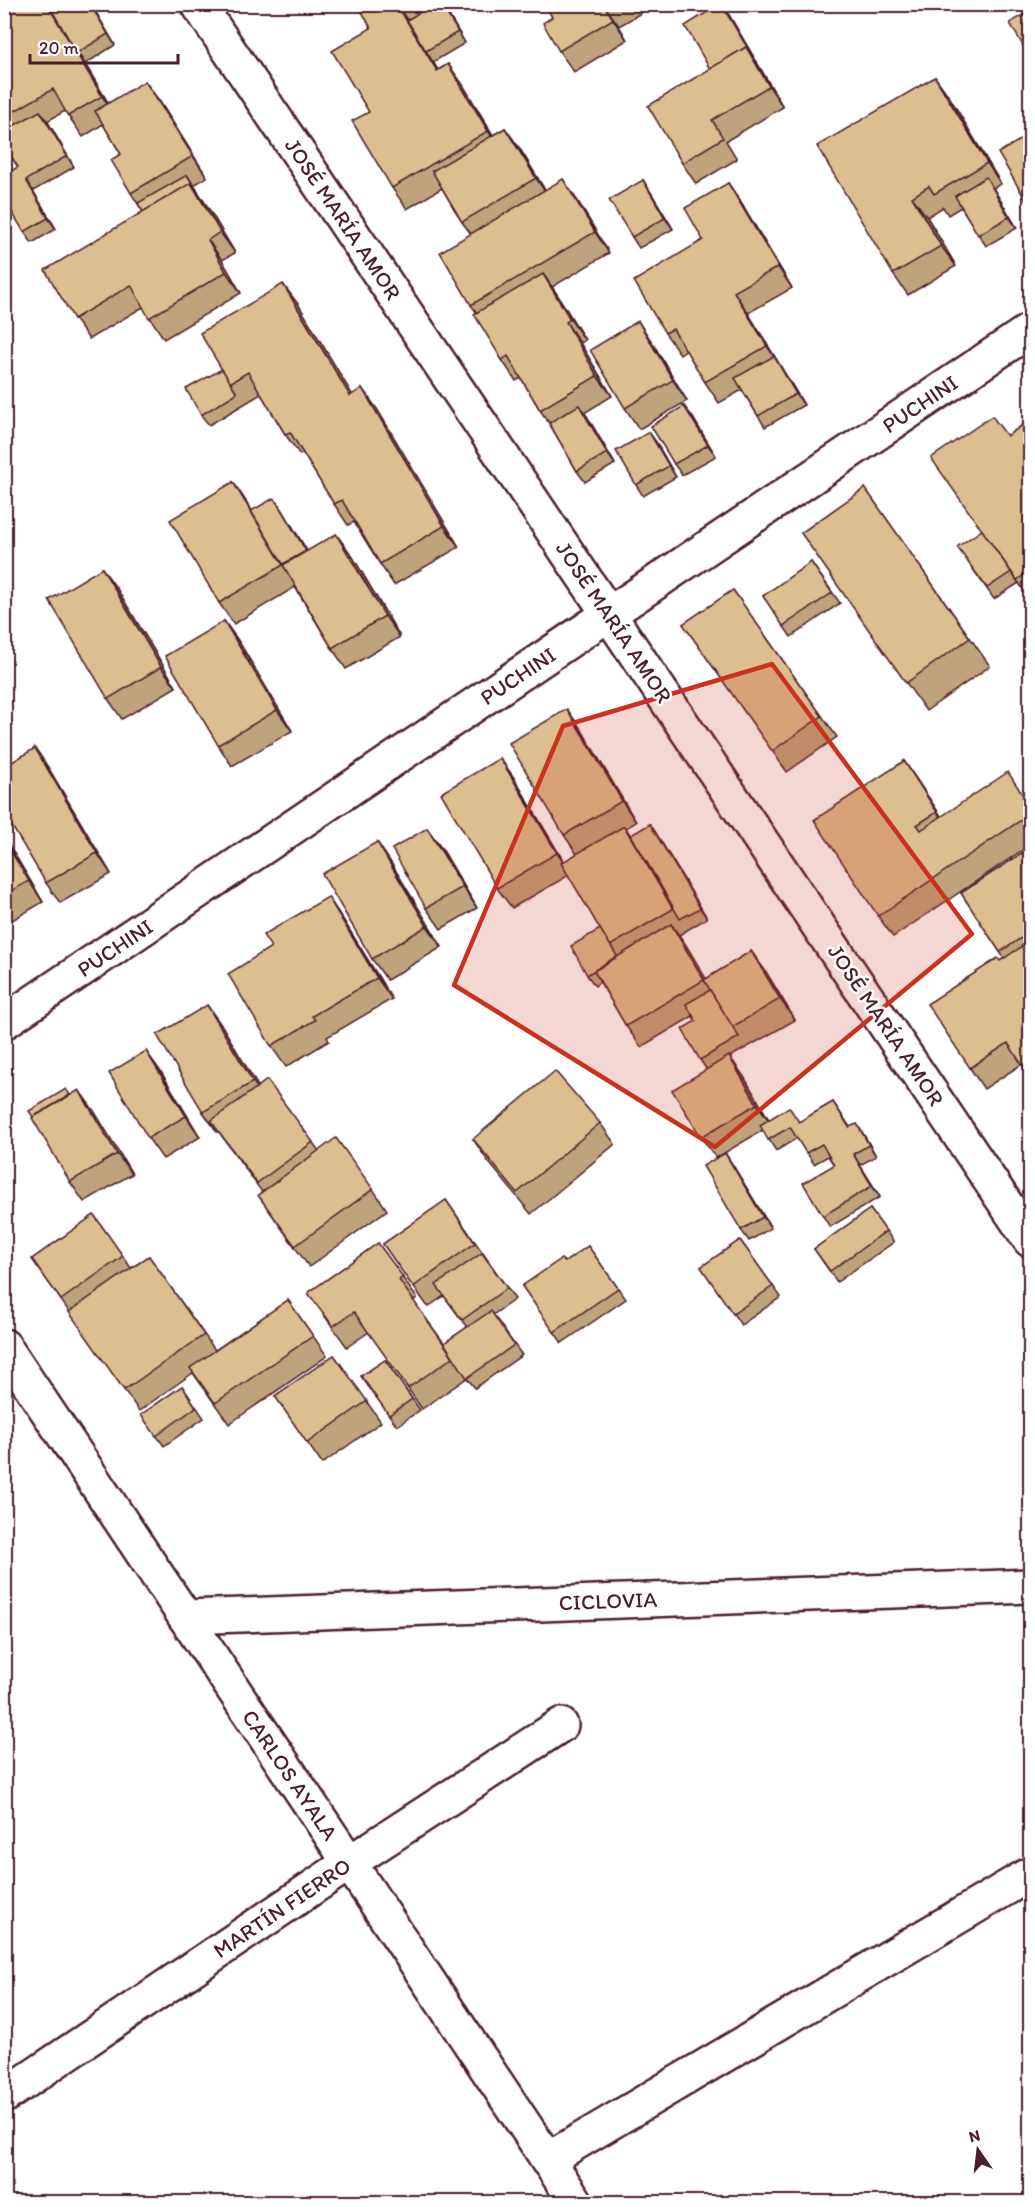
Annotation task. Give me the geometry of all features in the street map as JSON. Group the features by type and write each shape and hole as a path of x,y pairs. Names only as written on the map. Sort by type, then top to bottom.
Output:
{"street":[{"name":"JOSÉ MARÍA AMOR","path":"198,4 1030,1240"},
{"name":"PUCHINI","path":"4,1022 1030,330"},
{"name":"CARLOS AYALA","path":"4,1346 547,2160 572,2201"},
{"name":"CICLOVIA","path":"184,1617 1030,1586"},
{"name":"MARTÍN FIERRO","path":"4,2096 349,1863 561,1725"},
{"path":"547,2160 1030,1874"}],"highlighted area":[{"path":"772,664 972,934 715,1147 454,985 563,726"}],"building":[{"path":"19,4 47,4 102,96 68,116 53,89 4,117 4,13"},
{"path":"48,4 90,4 108,34 77,53"},
{"path":"358,4 410,4 400,10 437,71 448,64 488,131 392,188 352,121 369,112 332,51 371,28"},
{"path":"433,4 441,4 458,32 426,51 407,20"},
{"path":"545,4 605,4 613,19 559,51 543,23 552,17"},
{"path":"720,4 753,57 746,47 710,69 685,26"},
{"path":"1030,11 1030,58 1010,23"},
{"path":"746,47 769,86 712,120 723,138 682,163 648,106"},
{"path":"935,77 987,163 934,194 929,186 912,197 941,246 893,274 817,146"},
{"path":"145,81 193,156 131,193 111,160 121,154 95,111"},
{"path":"40,111 67,156 26,180 48,218 24,232 4,199 4,175 18,167 4,145 4,131"},
{"path":"505,128 536,178 462,222 432,171"},
{"path":"1030,134 1030,207 998,153"},
{"path":"187,175 198,193 191,183 143,212 138,203"},
{"path":"986,177 1009,217 978,235 955,196"},
{"path":"563,179 595,232 471,305 440,252"},
{"path":"643,180 665,218 632,237 609,200"},
{"path":"191,183 220,232 208,240 226,272 149,318 131,285 74,319 45,270"},
{"path":"728,183 778,267 734,292 767,346 705,382 673,329 665,333 634,281 703,240 685,208"},
{"path":"543,274 570,319 566,322 597,376 540,410 508,356 502,360 474,314"},
{"path":"283,284 350,396 362,388 444,526 380,564 342,500 334,504 290,432 285,434 248,372 230,383 200,333"},
{"path":"638,321 673,380 625,408 590,350"},
{"path":"774,356 796,394 758,416 735,378"},
{"path":"222,369 237,393 201,415 186,389"},
{"path":"579,405 607,453 577,471 549,423"},
{"path":"684,406 708,445 674,464 651,426"},
{"path":"992,416 1007,436 1030,420 1030,571 1017,580 931,458"},
{"path":"649,432 669,466 636,485 616,451"},
{"path":"233,482 283,565 219,603 170,520"},
{"path":"865,488 970,638 906,683 801,533"},
{"path":"274,498 306,551 283,564 251,511"},
{"path":"982,530 1011,572 987,588 957,547"},
{"path":"336,534 385,616 332,648 283,565"},
{"path":"811,562 832,593 783,626 763,596"},
{"path":"102,568 161,667 108,699 49,600"},
{"path":"1030,585 1030,599 1024,590"},
{"path":"733,590 822,716 772,751 683,624"},
{"path":"224,621 277,710 218,745 165,656"},
{"path":"567,709 622,801 564,835 509,743"},
{"path":"35,748 97,853 46,883 4,813 4,767"},
{"path":"500,758 557,853 497,888 441,793"},
{"path":"904,761 937,812 917,825 921,830 1008,772 1030,806 1030,814 878,916 814,820"},
{"path":"650,824 700,908 680,919 631,835"},
{"path":"624,826 673,909 610,946 561,863"},
{"path":"427,828 463,887 426,908 392,849"},
{"path":"4,840 29,881 4,895"},
{"path":"377,842 427,926 372,959 322,874"},
{"path":"1030,848 1030,932 1000,952 961,893"},
{"path":"328,897 377,978 312,1016 315,1020 271,1046 228,974 271,947 263,935"},
{"path":"671,924 704,980 626,1026 594,971"},
{"path":"600,929 617,956 587,975 571,946"},
{"path":"1030,941 1030,1077 1008,1043 970,1068 927,1004 998,958 1000,961"},
{"path":"751,951 780,999 732,1027 704,980"},
{"path":"710,990 739,1037 700,1060 682,1029 696,1021 686,1004"},
{"path":"207,1005 253,1082 203,1112 157,1035"},
{"path":"146,1051 186,1116 148,1138 109,1073"},
{"path":"729,1056 757,1104 701,1137 672,1090"},
{"path":"555,1071 600,1123 517,1193 473,1139"},
{"path":"267,1080 313,1142 257,1183 211,1121"},
{"path":"66,1089 70,1095 33,1117 29,1111"},
{"path":"79,1090 117,1154 70,1182 32,1118"},
{"path":"833,1102 849,1127 857,1124 869,1145 853,1154 872,1186 823,1216 803,1183 834,1165 822,1144 806,1153 790,1127 768,1140 760,1125 789,1107 799,1122"},
{"path":"336,1138 373,1189 295,1246 258,1195"},
{"path":"725,1153 763,1217 741,1230 703,1166"},
{"path":"446,1200 475,1243 413,1287 383,1244"},
{"path":"870,1209 886,1231 830,1271 814,1249"},
{"path":"94,1215 123,1256 61,1300 32,1259"},
{"path":"740,1240 773,1286 733,1314 701,1267"},
{"path":"378,1243 403,1277 399,1280 453,1357 408,1388 354,1312 333,1326 308,1293"},
{"path":"588,1246 618,1288 554,1332 522,1286 561,1259 565,1262"},
{"path":"482,1253 507,1288 462,1320 436,1285"},
{"path":"149,1256 204,1335 124,1390 69,1312"},
{"path":"288,1300 313,1336 215,1403 190,1368"},
{"path":"491,1311 514,1345 467,1378 444,1343"},
{"path":"334,1355 367,1401 307,1443 275,1396"},
{"path":"385,1360 412,1399 389,1415 361,1376"},
{"path":"182,1386 196,1407 156,1436 141,1415"}]}
